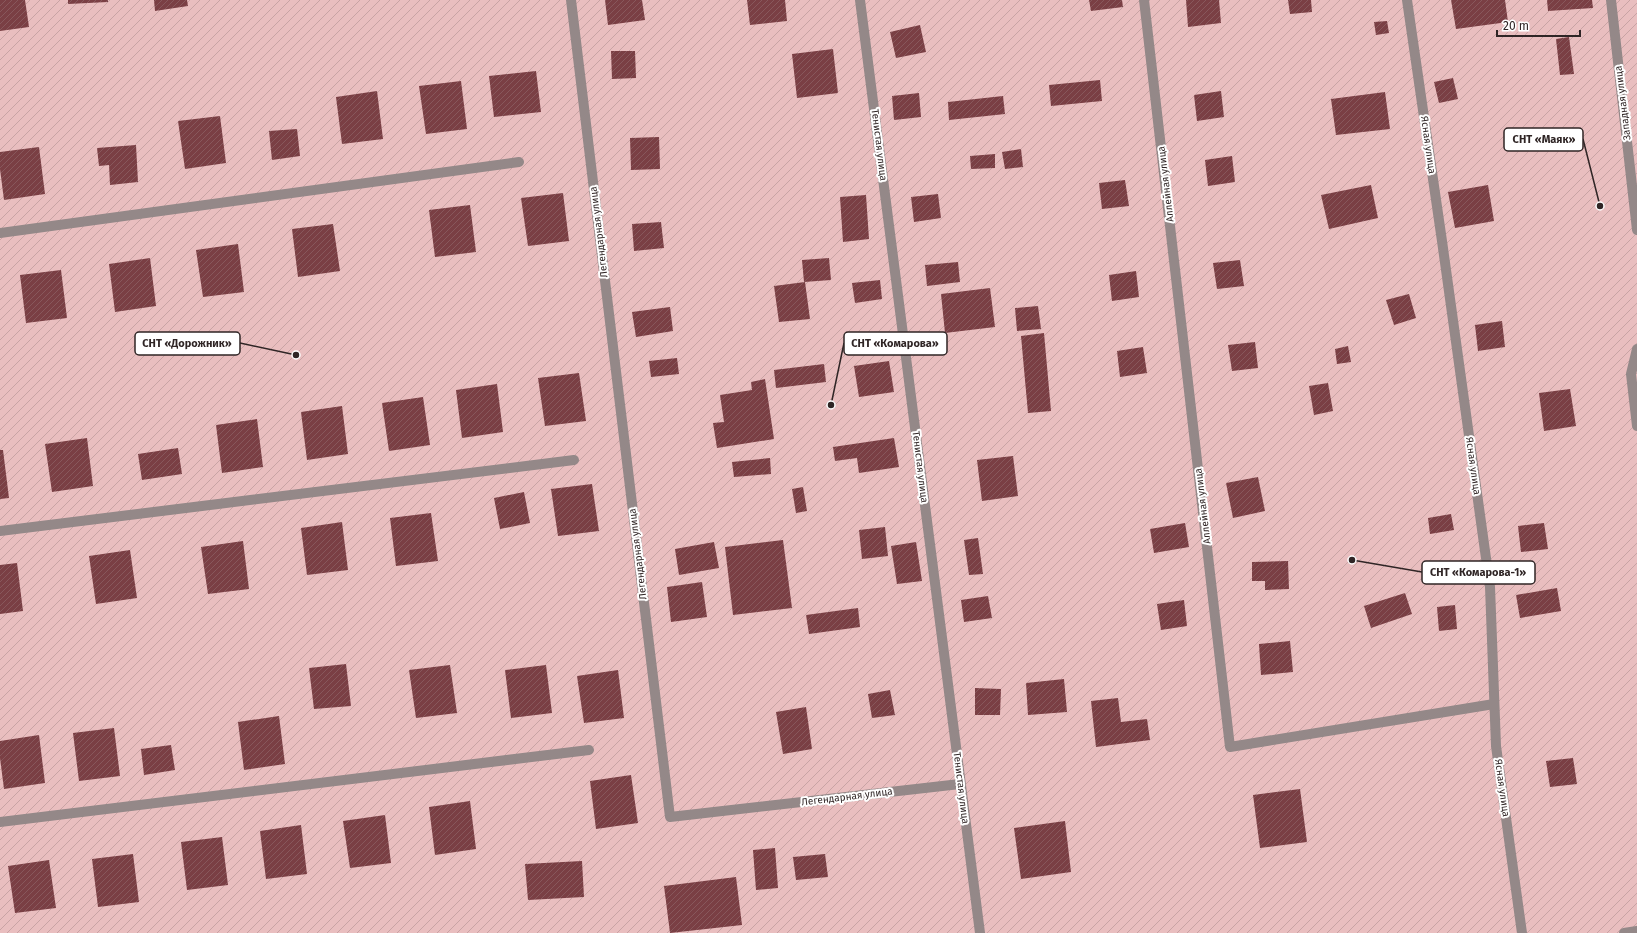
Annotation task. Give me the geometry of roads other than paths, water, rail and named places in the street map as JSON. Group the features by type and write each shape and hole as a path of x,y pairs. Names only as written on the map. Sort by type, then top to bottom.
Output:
{"street":[{"name":"Легендарная улица","path":"571,0 670,817 960,784"},
{"name":"Тенистая улица","path":"860,0 980,933"},
{"name":"Аллейная улица","path":"1144,0 1230,746 1494,704"},
{"name":"Ясная улица","path":"1407,0 1490,587 1496,746 1522,933"},
{"name":"Западная улица","path":"1611,0 1637,230"},
{"path":"0,233 520,162"},
{"path":"1637,349 1631,374 1637,426"},
{"path":"0,531 574,460"},
{"path":"0,822 589,750"},
{"path":"1624,933 1637,931"}],"place":[{"name":"СНТ «Маяк»","path":"1600,206"},
{"name":"СНТ «Дорожник»","path":"296,355"},
{"name":"СНТ «Комарова»","path":"831,405"},
{"name":"СНТ «Комарова-1»","path":"1352,560"}]}
